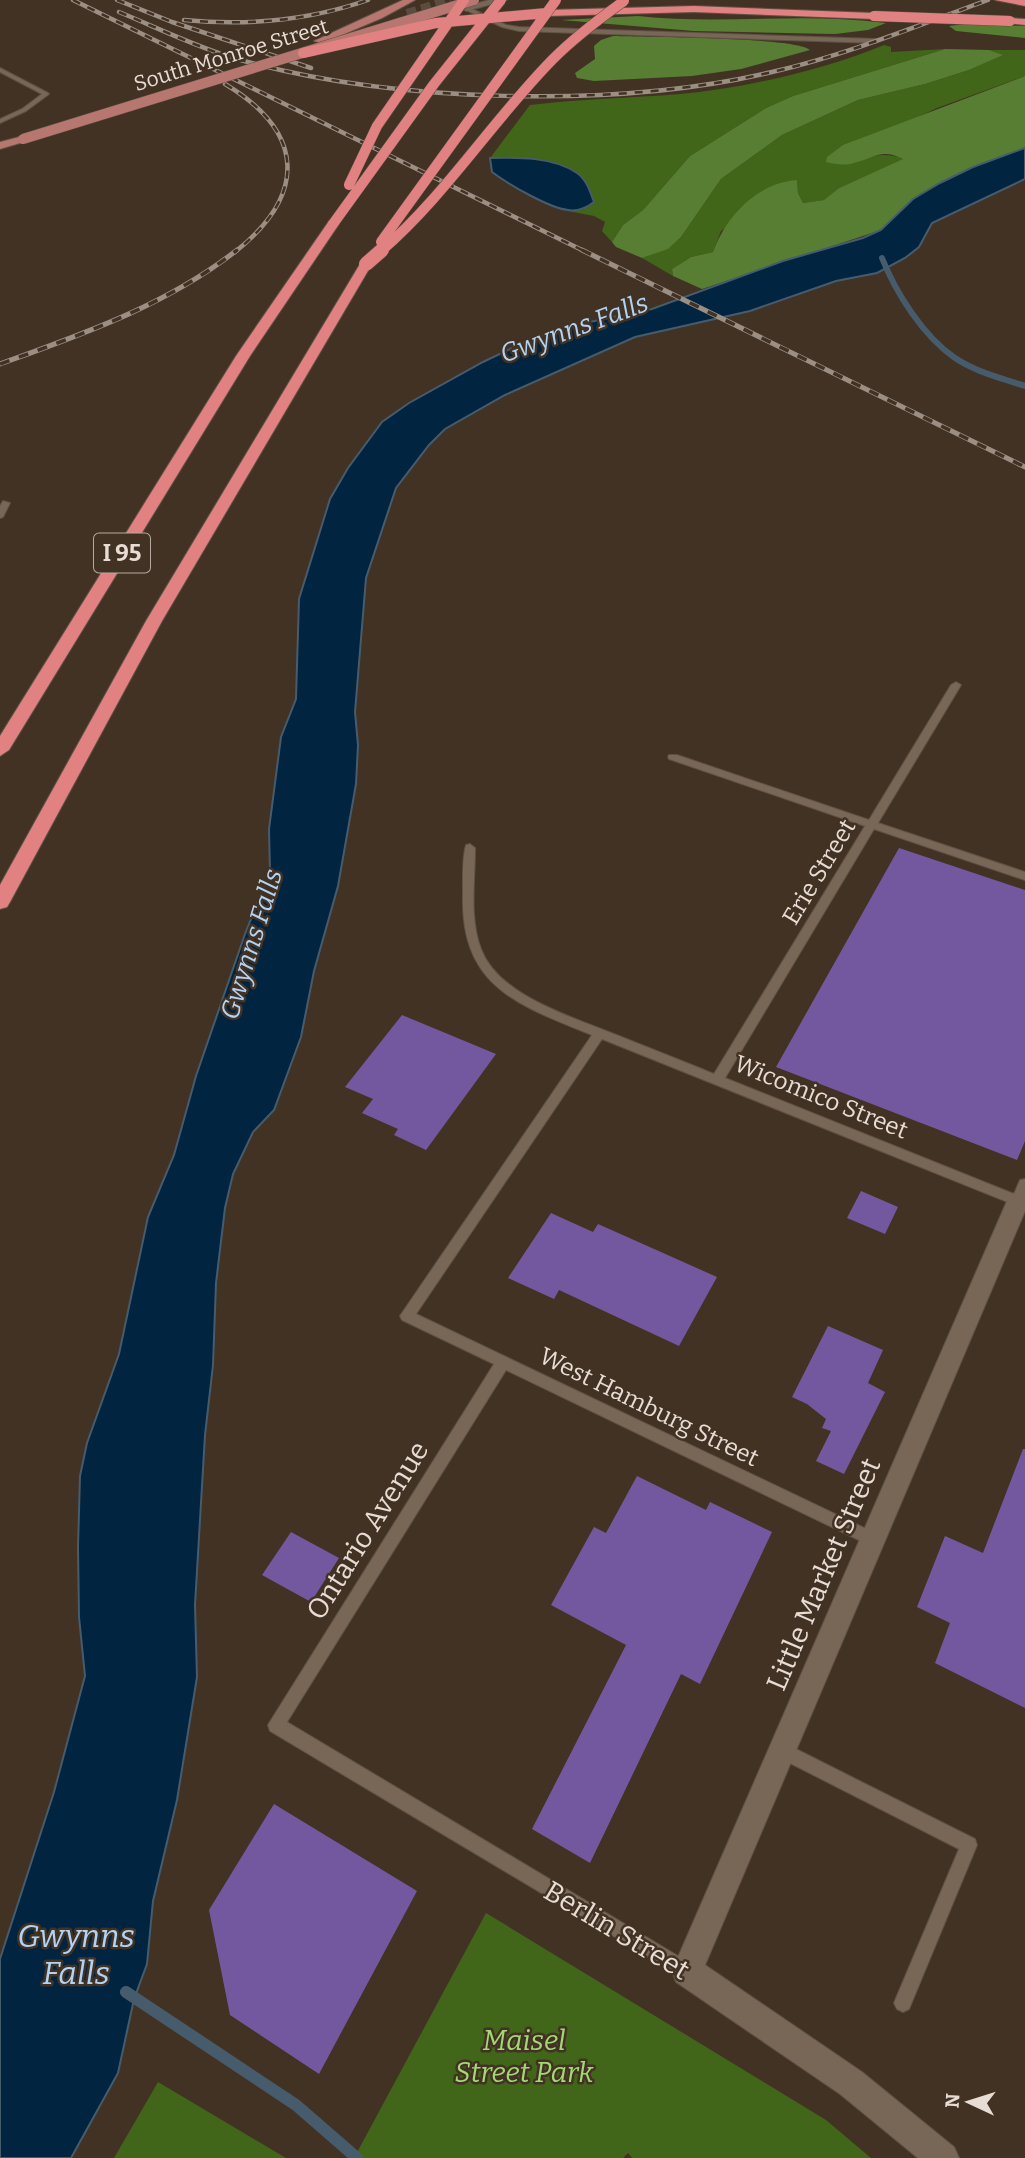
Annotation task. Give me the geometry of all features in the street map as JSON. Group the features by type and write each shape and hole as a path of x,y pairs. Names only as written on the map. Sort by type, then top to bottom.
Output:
{"highway":[{"path":"332,224 377,126 468,3 449,0"},
{"name":"I 95","path":"0,750 243,356 332,224 434,84 502,0"},
{"name":"I 95","path":"0,902 154,621 255,446 366,264 446,149 556,0"},
{"path":"366,264 413,225 564,49 594,21 626,0"},
{"path":"765,0 874,16"},
{"path":"1000,0 1025,3"},
{"path":"303,53 436,23 547,13 694,9 1025,22"}],"main road":[{"path":"319,41 410,0"},
{"name":"South Monroe Street","path":"0,137 18,136 468,3"},
{"name":"South Monroe Street","path":"0,146 18,136 407,14"}],"street":[{"path":"468,3 502,0"},
{"name":"Little Market Street","path":"687,1971 872,1539 1023,1196"},
{"name":"Berlin Street","path":"687,1971 851,2083 943,2158"}],"lane":[{"path":"468,3 504,26 530,30 876,41"},
{"path":"0,70 46,94 24,110 0,121"},
{"path":"0,515 6,503"},
{"name":"Erie Street","path":"717,1080 956,685"},
{"path":"673,757 1025,876"},
{"name":"Wicomico Street","path":"470,848 470,930 480,962 499,985 533,1004 600,1033 1023,1196"},
{"name":"West Hamburg Street","path":"600,1033 407,1316 872,1539"},
{"name":"Ontario Avenue","path":"276,1725 503,1362"},
{"name":"Berlin Street","path":"276,1725 687,1971"},
{"path":"782,1750 969,1845 903,2003"}],"green space":[{"path":"638,16 824,19 886,23 868,30 835,34 694,31 561,20"},
{"path":"949,26 1025,26 1025,38 956,31"},
{"path":"613,36 749,40 777,42 810,50 741,69 692,76 594,81 577,78 575,73 595,59 594,46"},
{"path":"884,45 891,47 891,52 945,49 793,96 766,108 690,156 643,210 623,225 612,242 602,231 605,222 594,216 568,211 584,209 578,174 535,161 490,158 530,105 730,88 811,70"},
{"path":"945,49 989,50 1003,55 969,70 925,84 858,100 782,135 721,179 681,237 668,249 642,258 616,247 612,242 623,225 643,210 690,156 766,108 793,96"},
{"path":"989,50 1025,50 1025,76 937,108 826,161 847,163 882,155 904,159 839,188 825,200 803,203 798,193 797,180 721,231 713,252 691,257 672,269 673,276 642,258 668,248 681,237 721,179 782,135 858,100 925,84 969,70 1002,55"},
{"path":"1025,76 1025,148 973,167 913,199 881,230 702,289 673,276 672,269 691,257 713,252 735,214 769,187 797,180 798,193 803,203 824,200 839,188 903,159 883,154 847,164 826,162 827,157 843,145"},
{"name":"Maisel Street Park","path":"486,1913 826,2120 871,2158 632,2158 628,2153 623,2158 354,2158"},
{"path":"158,2082 286,2158 114,2158"}],"water":[{"name":"Gwynns Falls","path":"1025,148 1025,179 932,223 919,247 905,258 877,273 836,281 750,311 635,337 505,395 445,429 396,488 366,578 355,712 358,745 356,784 338,886 314,971 301,1037 274,1110 253,1132 233,1174 225,1208 216,1283 213,1365 205,1435 195,1605 197,1677 177,1800 153,1901 147,1964 134,1999 118,2073 71,2158 0,2158 0,1959 54,1792 85,1676 79,1617 80,1476 87,1443 119,1354 148,1217 174,1155 196,1076 245,934 270,872 269,829 281,737 296,699 299,599 330,499 348,468 382,422 409,403 483,362 531,339 585,323 652,309 783,261 863,238 881,230 913,199 940,183 973,167"},
{"path":"490,158 535,159 568,168 583,179 594,202 575,210 550,205 492,172"}],"building":[{"path":"899,848 1025,890 1025,1141 1017,1160 776,1067"},
{"path":"402,1015 496,1054 426,1150 394,1135 398,1129 362,1113 373,1099 345,1087"},
{"path":"861,1191 898,1207 885,1234 847,1218"},
{"path":"551,1213 593,1232 598,1224 717,1277 679,1346 559,1290 554,1299 508,1278"},
{"path":"828,1326 883,1350 868,1383 885,1392 844,1474 816,1461 831,1431 822,1428 826,1419 807,1404 792,1397"},
{"path":"1023,1449 1025,1708 935,1663 950,1623 917,1607 945,1536 983,1553"},
{"path":"637,1476 706,1510 710,1502 772,1532 700,1684 681,1674 590,1863 532,1829 626,1645 551,1605 594,1527 606,1533"},
{"path":"291,1532 339,1558 311,1602 262,1575"},
{"path":"274,1804 417,1891 319,2074 230,2015 209,1910"}],"waterway":[{"path":"882,258 912,313 943,349 971,367 1025,386"},
{"path":"126,1992 296,2105 357,2158"}],"tunnel":[{"path":"407,14 451,0"}],"railway":[{"path":"73,0 586,252"},
{"path":"117,0 172,22 311,68"},
{"path":"184,20 277,20 323,13 368,0"},
{"path":"119,12 222,54 298,74 364,85 433,92 575,96 711,84 772,72 854,49 988,0"},
{"path":"225,84 271,122 283,143 287,164 285,186 275,208 259,230 235,252"},
{"path":"0,364 93,329 153,302 182,287 237,250"},
{"path":"582,250 1025,467"}]}
